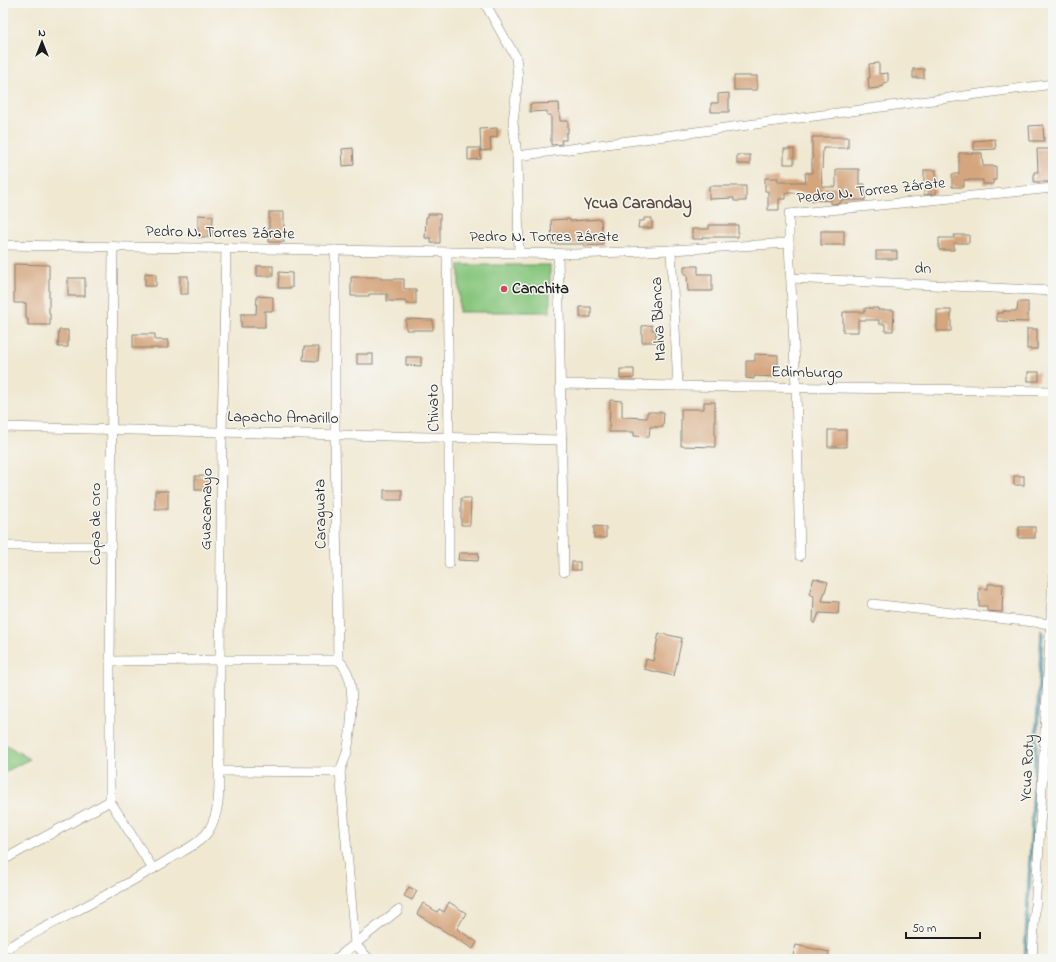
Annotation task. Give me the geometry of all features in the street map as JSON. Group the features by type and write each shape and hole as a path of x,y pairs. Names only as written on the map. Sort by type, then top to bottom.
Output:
{"street":[{"path":"485,3 516,57 518,78 513,122 517,156 520,253"},
{"path":"517,156 1053,84"},
{"name":"Pedro N. Torres Zárate","path":"3,245 576,254 671,250 790,243 789,214 1053,188"},
{"path":"790,243 796,387 800,556"},
{"name":"Copa de Oro","path":"110,802 113,246"},
{"name":"Guacamayo","path":"3,950 153,869 200,840 209,830 215,818 219,797 222,432 226,248"},
{"name":"Caraguata","path":"335,250 335,435 338,660"},
{"name":"Malva Blanca","path":"671,250 678,386"},
{"name":"Chivato","path":"447,252 449,564"},
{"path":"558,253 564,572"},
{"name":"dn","path":"791,278 1053,291"},
{"name":"Edimburgo","path":"561,384 1053,391"},
{"name":"Lapacho Amarillo","path":"3,427 562,440"},
{"path":"3,546 111,546"},
{"name":"Ycua Roty","path":"1032,959 1053,578"},
{"path":"872,604 1051,624"},
{"path":"110,661 338,660 345,667 351,684 352,705 346,753 340,772 355,944 369,959"},
{"path":"219,771 340,772"},
{"path":"3,860 110,802 153,869"},
{"path":"336,959 398,910"}],"green space":[{"name":"Canchita","path":"459,265 550,265 550,312 459,312"},
{"path":"3,743 30,759 3,773"}],"water":[{"path":"1041,629 1043,630 1027,947 1026,959 1024,959"}],"building":[{"path":"879,63 879,74 888,73 888,82 884,83 884,86 879,88 869,89 869,64"},
{"path":"913,69 924,69 924,78 913,78"},
{"path":"734,76 757,76 757,90 734,90"},
{"path":"729,93 729,112 711,112 711,103 718,103 718,94"},
{"path":"559,103 560,121 568,121 568,133 566,133 566,140 561,140 562,144 551,145 551,115 547,115 547,111 530,112 530,104"},
{"path":"1043,125 1044,141 1030,141 1029,126"},
{"path":"497,128 497,137 490,138 491,150 481,151 480,129"},
{"path":"812,137 848,137 848,148 823,148 821,169 822,187 836,187 836,169 859,169 859,184 865,184 865,200 841,200 841,203 831,204 831,200 806,201 806,193 786,193 786,199 779,199 779,210 768,210 768,191 765,191 765,178 778,178 778,182 806,182 805,173 812,173"},
{"path":"995,139 996,149 974,150 974,141"},
{"path":"353,148 354,165 343,166 342,149"},
{"path":"468,148 480,148 481,159 468,160"},
{"path":"784,149 794,149 794,164 784,164"},
{"path":"1037,149 1053,149 1053,176 1051,176 1051,182 1034,182 1034,172 1038,172"},
{"path":"959,153 982,153 983,166 996,166 996,180 993,180 993,184 983,184 983,180 964,180 964,187 952,187 952,174 959,174"},
{"path":"737,155 750,155 750,164 737,164"},
{"path":"924,170 936,170 936,194 924,195"},
{"path":"709,186 746,186 746,201 734,201 734,198 709,199"},
{"path":"269,212 284,212 284,242 269,242"},
{"path":"428,214 440,214 440,243 431,243 431,238 425,238 426,217 428,217"},
{"path":"198,215 213,216 212,237 198,237"},
{"path":"644,218 652,218 652,228 638,228 639,221 644,221"},
{"path":"569,219 570,221 601,219 603,245 584,246 584,244 552,244 551,220"},
{"path":"709,225 738,225 738,237 702,237 702,239 692,239 692,229 709,229"},
{"path":"821,231 844,231 844,245 821,245"},
{"path":"954,235 969,235 969,243 954,243 954,250 939,250 939,238 954,238"},
{"path":"876,251 897,251 897,259 876,259"},
{"path":"14,264 49,265 50,325 28,325 28,319 26,319 26,303 14,303"},
{"path":"257,266 273,266 273,276 257,276"},
{"path":"684,266 698,266 698,274 712,274 712,291 688,291 687,274 684,274"},
{"path":"279,272 292,273 292,288 278,288"},
{"path":"145,273 156,274 156,286 145,286"},
{"path":"180,276 188,276 188,294 180,294"},
{"path":"351,277 404,279 404,289 416,289 416,304 406,304 406,301 387,301 387,294 351,296"},
{"path":"68,278 85,278 85,296 68,296"},
{"path":"257,296 273,297 273,311 265,311 265,327 241,327 241,314 256,314"},
{"path":"1018,302 1028,302 1028,322 997,321 997,313 1003,313 1003,311 1017,311"},
{"path":"580,307 591,307 591,317 580,317"},
{"path":"865,308 894,310 893,331 885,331 885,324 879,324 879,320 858,320 858,332 843,332 843,312 865,312"},
{"path":"937,310 951,310 951,331 937,331"},
{"path":"406,319 433,320 433,330 406,330"},
{"path":"652,325 652,330 656,330 656,342 642,342 642,326"},
{"path":"1027,329 1037,329 1037,349 1027,349"},
{"path":"59,330 68,330 68,347 58,347"},
{"path":"133,334 155,334 155,340 168,340 168,348 133,348"},
{"path":"304,347 319,347 318,361 303,360"},
{"path":"357,354 373,354 373,364 357,364"},
{"path":"755,354 778,355 778,370 776,370 776,377 754,376 754,379 746,378 746,361 755,361"},
{"path":"406,357 421,357 421,366 406,365"},
{"path":"620,369 634,369 634,378 620,379"},
{"path":"1028,372 1039,372 1039,381 1028,381"},
{"path":"610,400 622,401 622,417 647,418 647,412 664,412 663,427 650,427 649,437 634,436 634,432 609,432"},
{"path":"704,402 715,402 715,447 681,446 681,409 704,409"},
{"path":"828,430 846,430 846,447 828,447"},
{"path":"195,476 209,476 209,490 195,490"},
{"path":"1014,476 1024,476 1024,485 1014,485"},
{"path":"384,490 402,490 402,500 384,500"},
{"path":"155,491 168,491 168,509 155,509"},
{"path":"461,498 471,498 470,525 461,525"},
{"path":"594,526 606,527 606,538 594,538"},
{"path":"1019,527 1035,527 1035,538 1019,538"},
{"path":"459,553 479,553 478,561 458,560"},
{"path":"572,562 580,562 580,570 572,570"},
{"path":"814,578 828,582 822,601 839,602 838,614 819,613 815,623 813,623 814,596 809,594"},
{"path":"988,584 1003,584 1002,612 987,611 987,606 979,606 979,588 988,589"},
{"path":"659,633 682,638 674,676 644,669 646,659 653,661"},
{"path":"409,887 417,891 412,900 404,896"},
{"path":"449,902 466,913 457,929 477,942 473,949 417,914 423,903 437,912 439,909 444,912"},
{"path":"796,945 829,952 828,959 792,959"}],"place":[{"name":"Canchita","path":"504,289"}],"district":[{"name":"Ycua Caranday","path":"638,203"}]}
